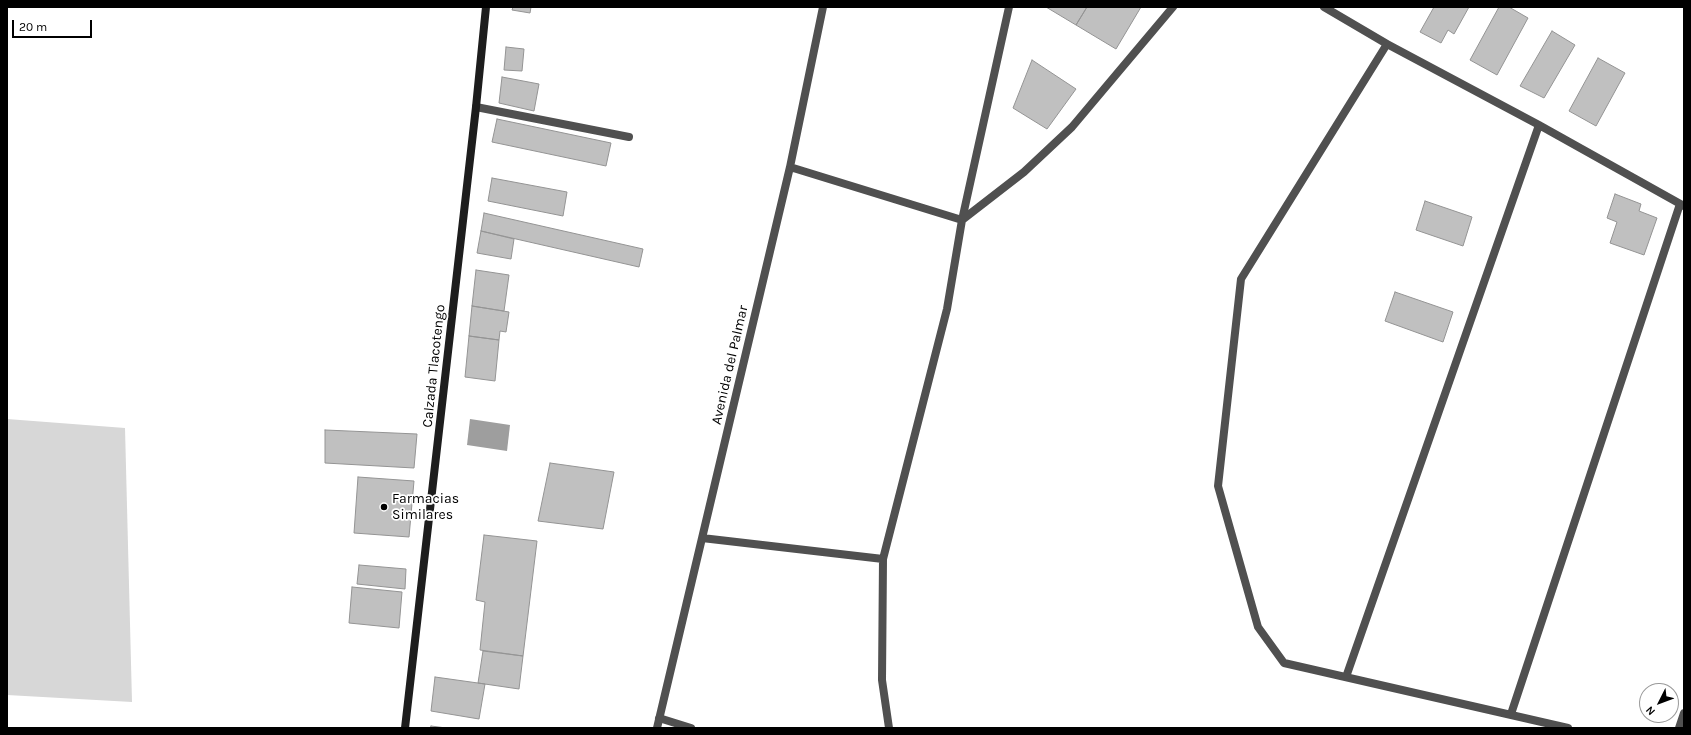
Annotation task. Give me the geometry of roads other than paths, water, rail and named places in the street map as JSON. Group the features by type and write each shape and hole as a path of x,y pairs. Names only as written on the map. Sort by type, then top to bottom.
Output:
{"street":[{"name":"Calzada Tlacotengo","path":"406,728 486,7"},
{"name":"Avenida del Palmar","path":"657,728 790,167 823,7"},
{"path":"890,728 882,680 883,560 947,309 962,220 1009,7"},
{"path":"962,220 1024,172 1072,127 1173,7"},
{"path":"1324,7 1388,44 1539,125 1682,205 1511,714"},
{"path":"1388,44 1241,279 1218,486 1258,627 1284,663 1568,728"},
{"path":"476,108 629,137"},
{"path":"1346,677 1539,125"},
{"path":"790,167 962,220"},
{"path":"702,538 883,560"},
{"path":"1679,728 1684,713"},
{"path":"659,718 691,728"}],"place":[{"name":"Farmacias Similares","path":"384,507"}]}
